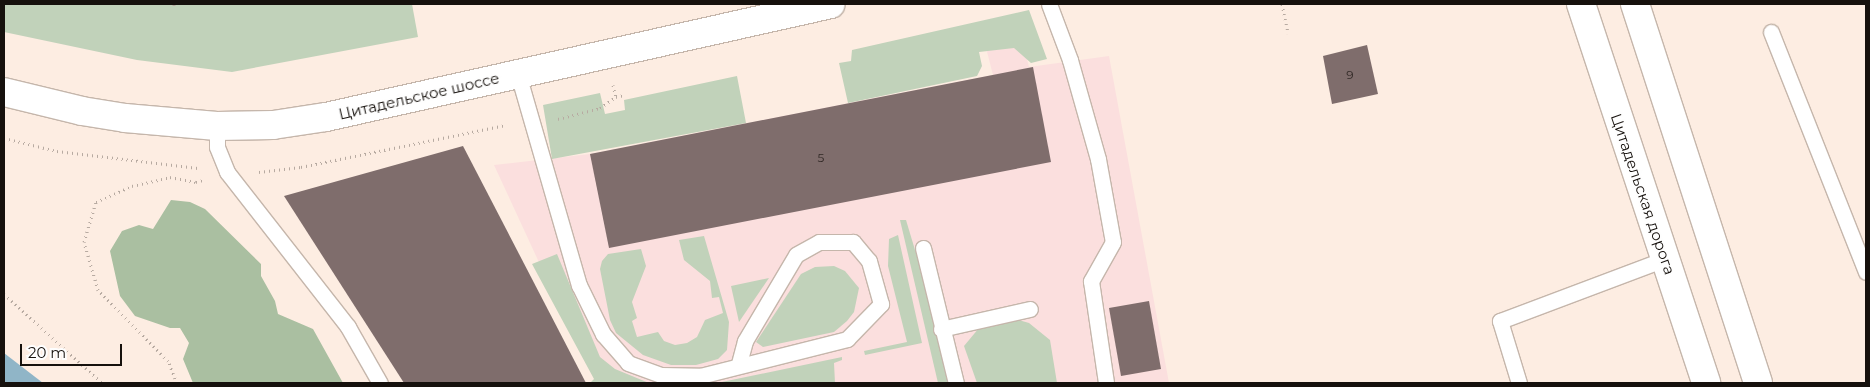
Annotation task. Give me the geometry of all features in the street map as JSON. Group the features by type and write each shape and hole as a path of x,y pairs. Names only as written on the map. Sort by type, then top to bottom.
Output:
{"street":[{"name":"Цитадельская дорога","path":"1581,4 1706,383"},
{"path":"1635,4 1758,383"},
{"name":"Цитадельское шоссе","path":"4,92 82,111 217,126 273,125 326,117 818,5"}],"lane":[{"path":"1049,4 1070,60 1095,150 1113,242 1091,282 1106,383"},
{"path":"1771,32 1866,272"},
{"path":"518,74 530,122 579,285 603,334 628,363 661,375 700,376 739,364 847,339 881,304 869,261 853,242 819,242 796,255 745,341 739,364"},
{"path":"217,126 217,147 227,172 348,327 380,383"},
{"path":"923,248 941,330 956,383"},
{"path":"1519,383 1500,321 1665,259"},
{"path":"941,330 1030,308"}],"path":[{"path":"1282,4 1288,33"},
{"path":"4,138 57,151 227,172 272,172 600,108 616,97"},
{"path":"177,383 168,360 98,290 84,242 96,202 132,186 170,177 196,182 227,172"},
{"path":"4,294 102,383"}],"shaded area":[{"path":"1020,32 1029,67 1109,56 1169,383 612,383 586,364 494,165 590,154 993,75 984,40"}],"green space":[{"path":"4,4 412,4 418,37 232,72 137,60 4,32"},
{"path":"1029,10 1047,59 1031,63 1014,48 979,52 982,66 977,76 848,103 839,63 851,61 852,50"},
{"path":"737,76 746,123 552,159 543,105 600,93 605,114 625,110 624,100"},
{"path":"171,200 190,202 205,209 261,264 261,276 275,301 278,314 313,329 343,383 193,383 183,359 189,343 180,328 170,328 135,316 120,296 110,251 122,231 139,225 153,229"},
{"path":"900,220 906,220 955,383 938,383"},
{"path":"898,235 922,343 865,355 864,351 907,342 888,266 889,239"},
{"path":"704,236 729,322 727,350 718,359 696,365 671,365 643,355 616,333 610,320 600,269 602,261 608,254 641,249 646,266 632,302 637,318 632,321 637,337 658,332 664,341 675,345 687,343 697,337 705,320 723,313 719,297 712,298 710,281 684,260 679,240"},
{"path":"557,254 600,357 615,369 649,383 590,383 594,379 532,264"},
{"path":"834,266 845,271 859,288 854,312 847,321 834,332 763,347 756,342 801,274 815,267"},
{"path":"769,278 739,322 731,286"},
{"path":"1015,319 1029,323 1050,340 1057,383 977,383 964,346 979,328"},
{"path":"842,357 842,360 834,363 835,383 717,383"}],"water":[{"path":"4,353 43,383 4,383"}],"building":[{"path":"1367,45 1378,94 1332,104 1323,56"},
{"path":"1033,67 1051,162 609,248 590,154"},
{"path":"463,146 586,383 404,383 284,196"},
{"path":"1149,301 1161,369 1121,376 1109,308"}]}
